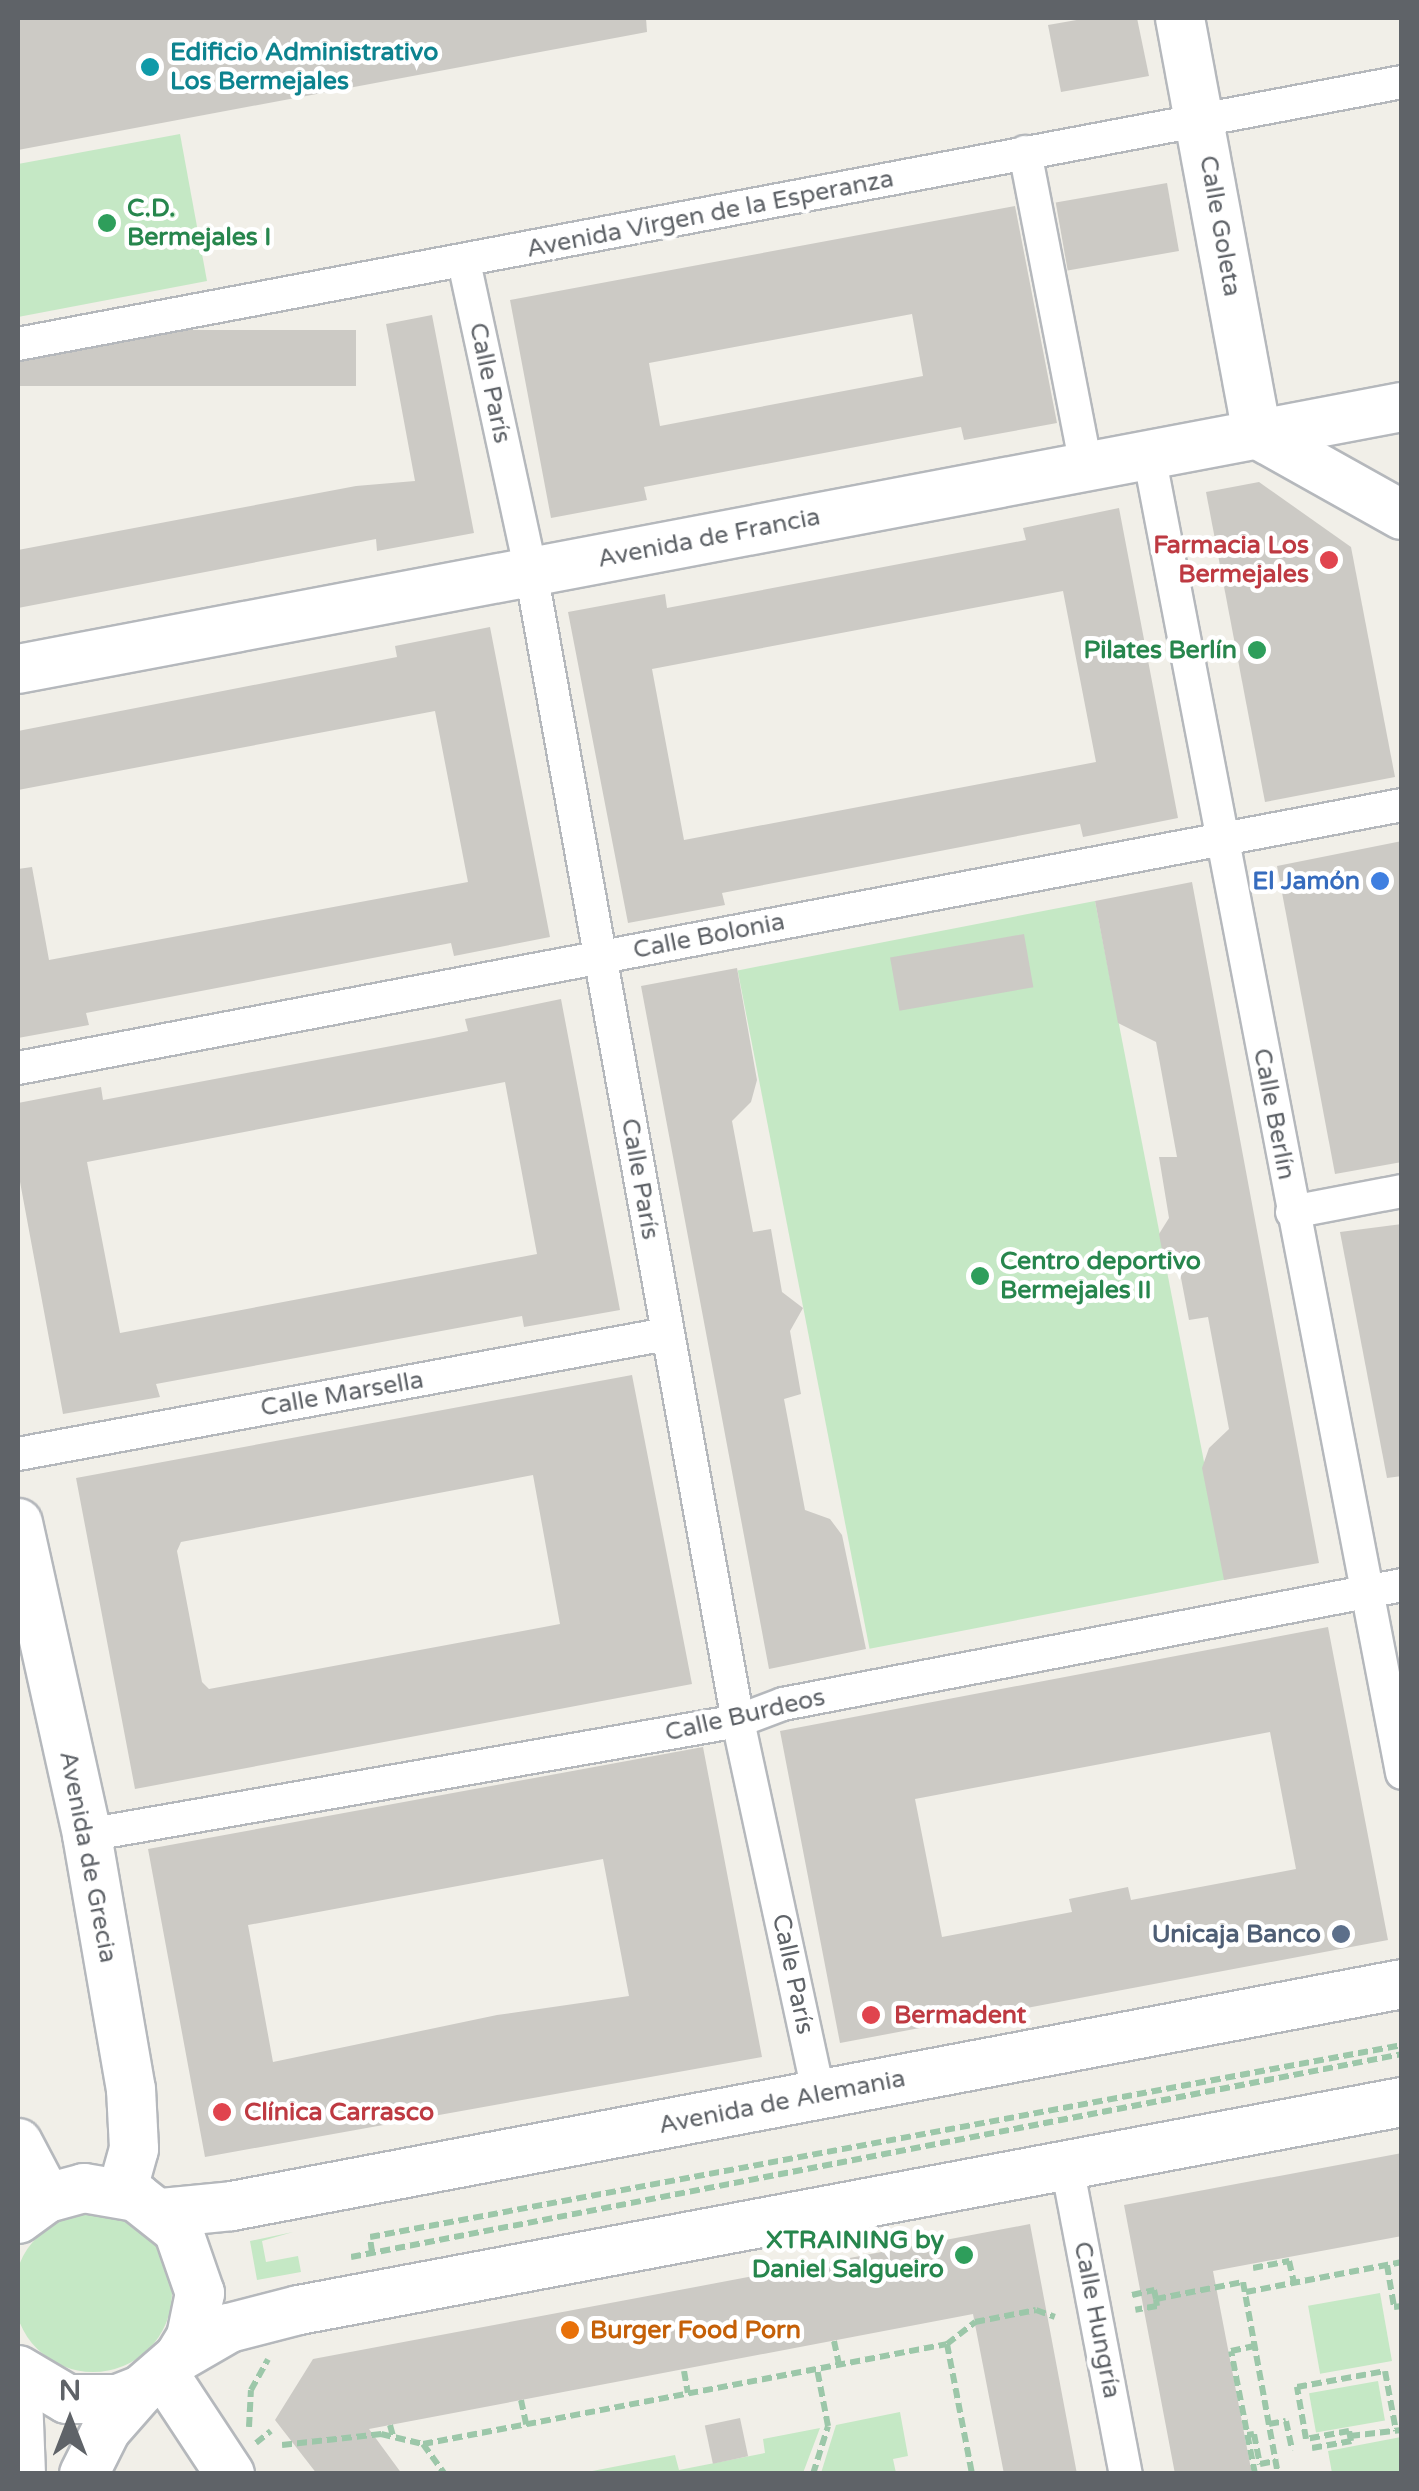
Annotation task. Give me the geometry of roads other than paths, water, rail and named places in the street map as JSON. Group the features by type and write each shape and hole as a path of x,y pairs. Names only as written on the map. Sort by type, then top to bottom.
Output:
{"main road":[{"name":"Calle Goleta","path":"1180,18 1258,434"},
{"name":"Avenida de Francia","path":"18,669 1402,407"},
{"path":"1258,434 1402,515"},
{"name":"Avenida de Grecia","path":"18,1524 87,1835 135,2122 142,2203"},
{"name":"Avenida de Alemania","path":"32,2209 84,2188 142,2203 232,2206 1402,1984"},
{"path":"18,2370 68,2398 93,2402 162,2374 229,2328 270,2316 1402,2102"},
{"path":"18,2142 32,2209"},
{"path":"84,2474 106,2430 162,2374 191,2337 200,2293 189,2249 142,2203"},
{"path":"162,2374 230,2474"},
{"path":"18,2396 21,2474"}],"street":[{"name":"Avenida Virgen de la Esperanza","path":"18,344 1402,82"},
{"path":"1025,152 1086,466"},
{"name":"Calle París","path":"464,262 531,572 738,1721 818,2094"},
{"name":"Calle Berlín","path":"1149,455 1364,1592 1402,1772"},
{"name":"Calle Bolonia","path":"18,1068 1402,806"},
{"path":"1292,1212 1402,1191"},
{"name":"Calle Marsella","path":"18,1454 667,1334"},
{"name":"Calle Burdeos","path":"87,1835 738,1721 783,1704 1402,1585"},
{"name":"Calle Hungría","path":"1067,2166 1126,2474"}],"place":[{"name":"Edificio Administrativo Los Bermejales","path":"150,67"},
{"name":"C.D. Bermejales I","path":"107,223"},
{"name":"Farmacia Los Bermejales","path":"1329,560"},
{"name":"Pilates Berlín","path":"1257,650"},
{"name":"El Jamón","path":"1380,881"},
{"name":"Centro deportivo Bermejales II","path":"980,1276"},
{"name":"Unicaja Banco","path":"1341,1934"},
{"name":"Bermadent","path":"871,2015"},
{"name":"Clínica Carrasco","path":"222,2112"},
{"name":"XTRAINING by Daniel Salgueiro","path":"964,2255"},
{"name":"Burger Food Porn","path":"570,2330"}]}
